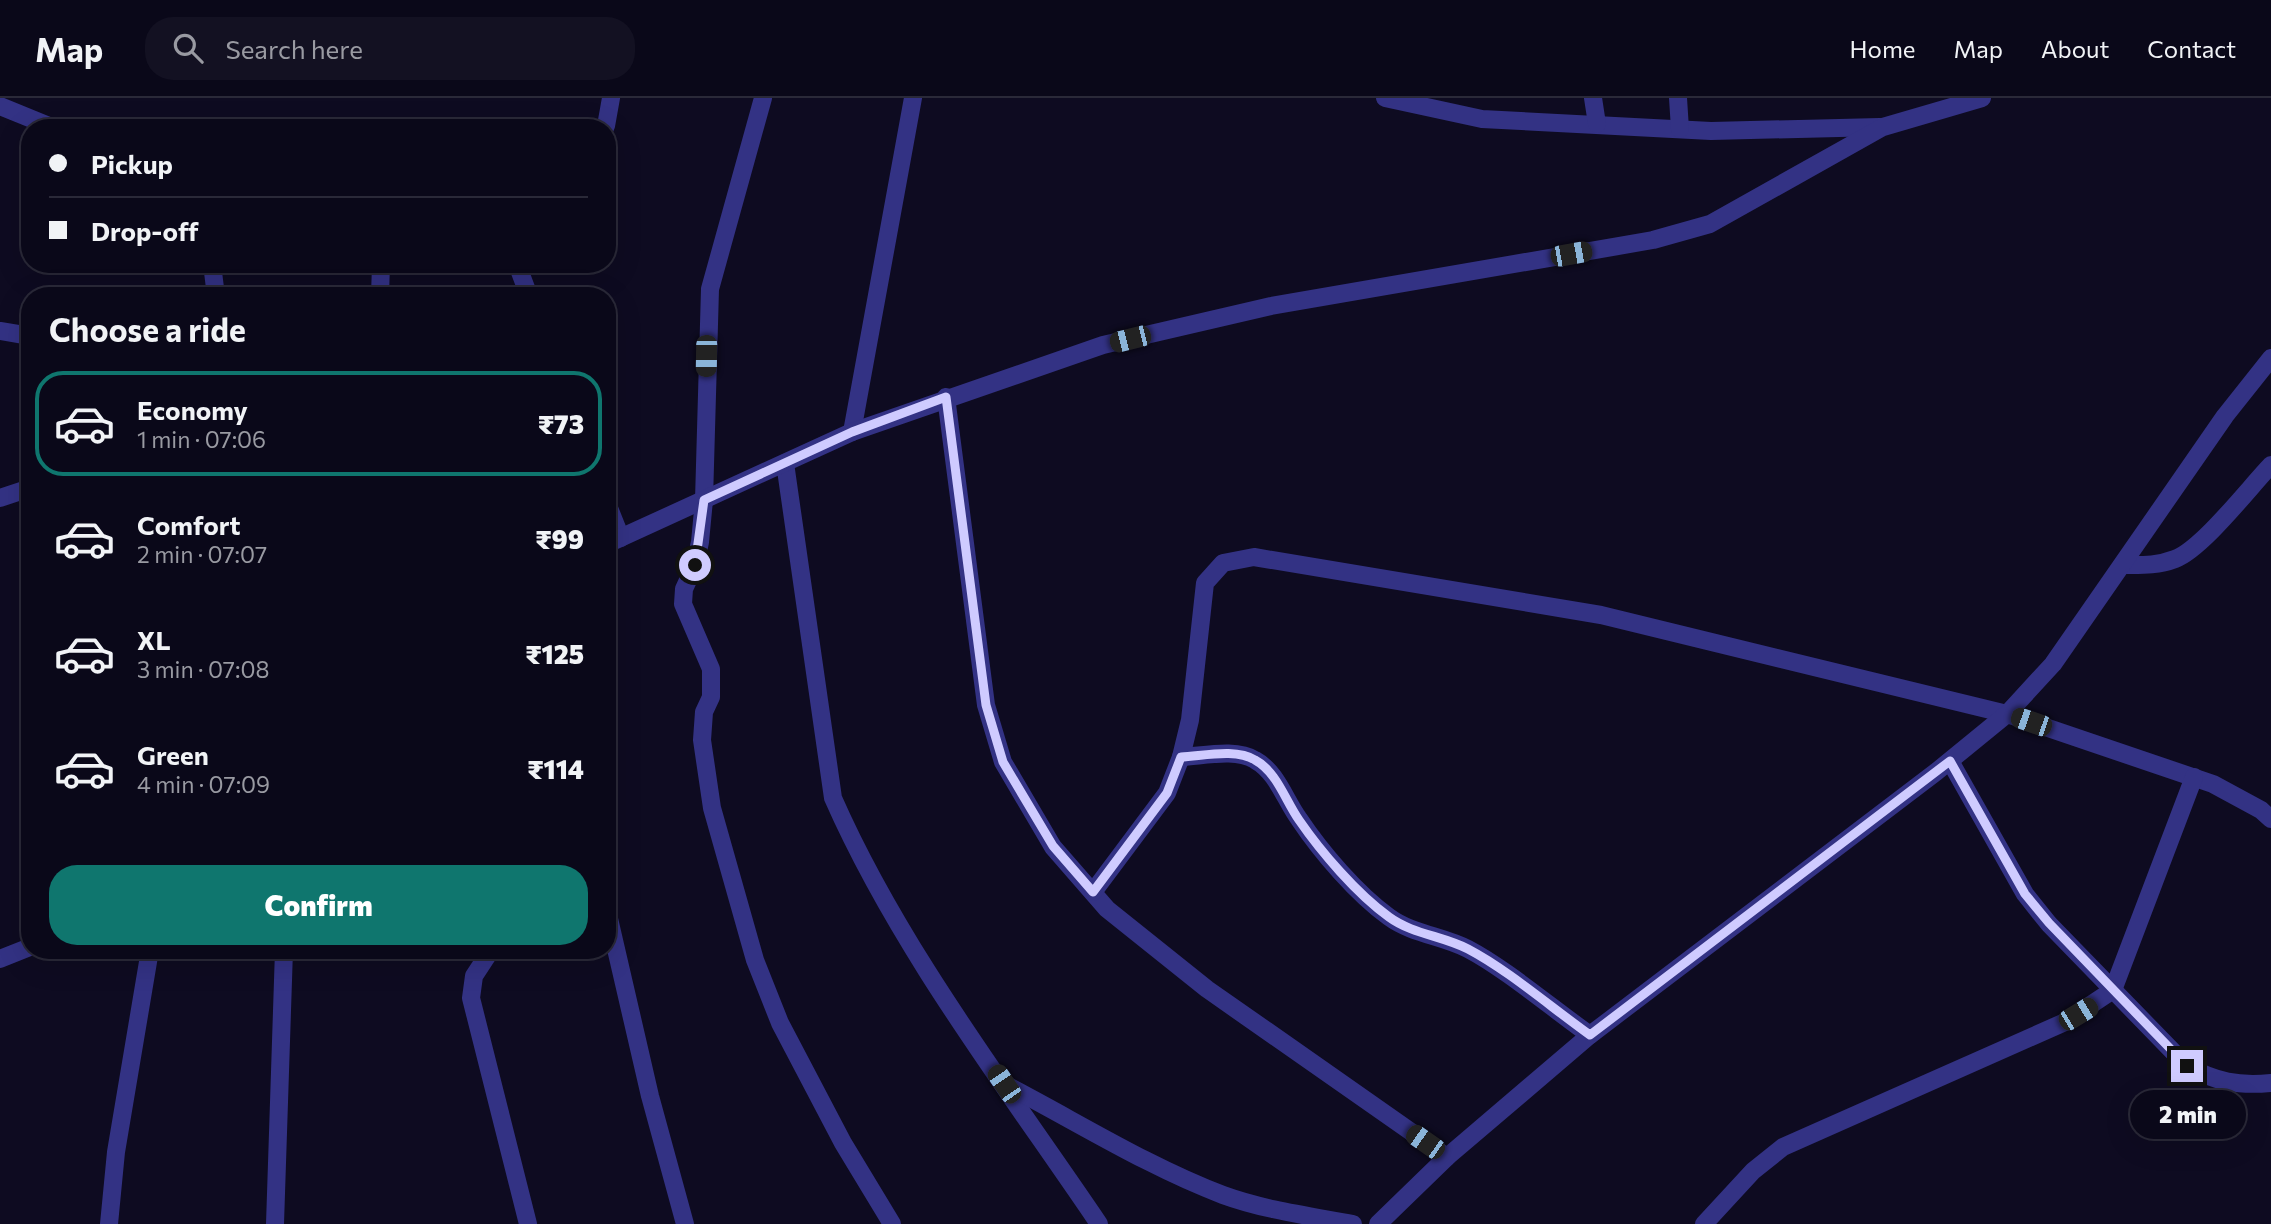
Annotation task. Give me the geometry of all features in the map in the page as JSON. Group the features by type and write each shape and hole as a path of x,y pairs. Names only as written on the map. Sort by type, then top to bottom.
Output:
{"street":[{"path":"607,119 611,98"},
{"path":"763,98 710,289 704,500 700,542 695,565 684,589 683,604 711,669 711,697 704,712 702,740 712,808 755,960 780,1023 844,1143 892,1224"},
{"path":"852,432 913,98"},
{"path":"1385,98 1482,119 1680,129 1883,127"},
{"path":"1593,98 1597,124"},
{"path":"1678,98 1680,129"},
{"path":"616,540 852,432 946,397 1103,345 1258,308 1676,234 1710,224 1883,127 1982,98"},
{"path":"0,106 32,119"},
{"path":"0,331 21,334"},
{"path":"1378,1224 1447,1157 1590,1035 1950,761 2007,714 2053,664 2225,416 2271,358"},
{"path":"946,397 986,705 1003,762 1053,846 1107,908 1207,989 1447,1157"},
{"path":"785,463 833,798 854,847 922,962 1099,1224"},
{"path":"2122,565 2153,566 2178,558 2199,542 2271,465"},
{"path":"0,498 21,491"},
{"path":"1093,892 1167,793 1181,757 1190,720 1205,583 1223,563 1254,558 1601,615 2007,714 2213,784 2261,810 2271,819"},
{"path":"1181,757 1237,755 1255,759 1271,774 1299,820 1338,867 1389,917 1409,928 1448,939 1471,950 1590,1035"},
{"path":"1950,761 2025,894 2187,1066 2212,1080 2242,1085 2271,1083"},
{"path":"1703,1224 1752,1171 1783,1147 2065,1022 2113,990 2194,777"},
{"path":"616,948 650,1096 685,1224"},
{"path":"0,960 21,951"},
{"path":"109,1224 116,1152 148,959"},
{"path":"275,1224 284,959"},
{"path":"485,959 474,976 471,998 528,1224"},
{"path":"1004,1084 1178,1175 1224,1195 1269,1208 1353,1224"}],"route":[{"path":"695,565 704,500 852,432 946,397 986,705 1003,762 1053,846 1093,892 1167,793 1181,757 1237,755 1255,759 1271,774 1299,820 1338,867 1389,917 1409,928 1448,939 1471,950 1590,1035 1950,761 2025,894 2049,923 2187,1066"}]}
